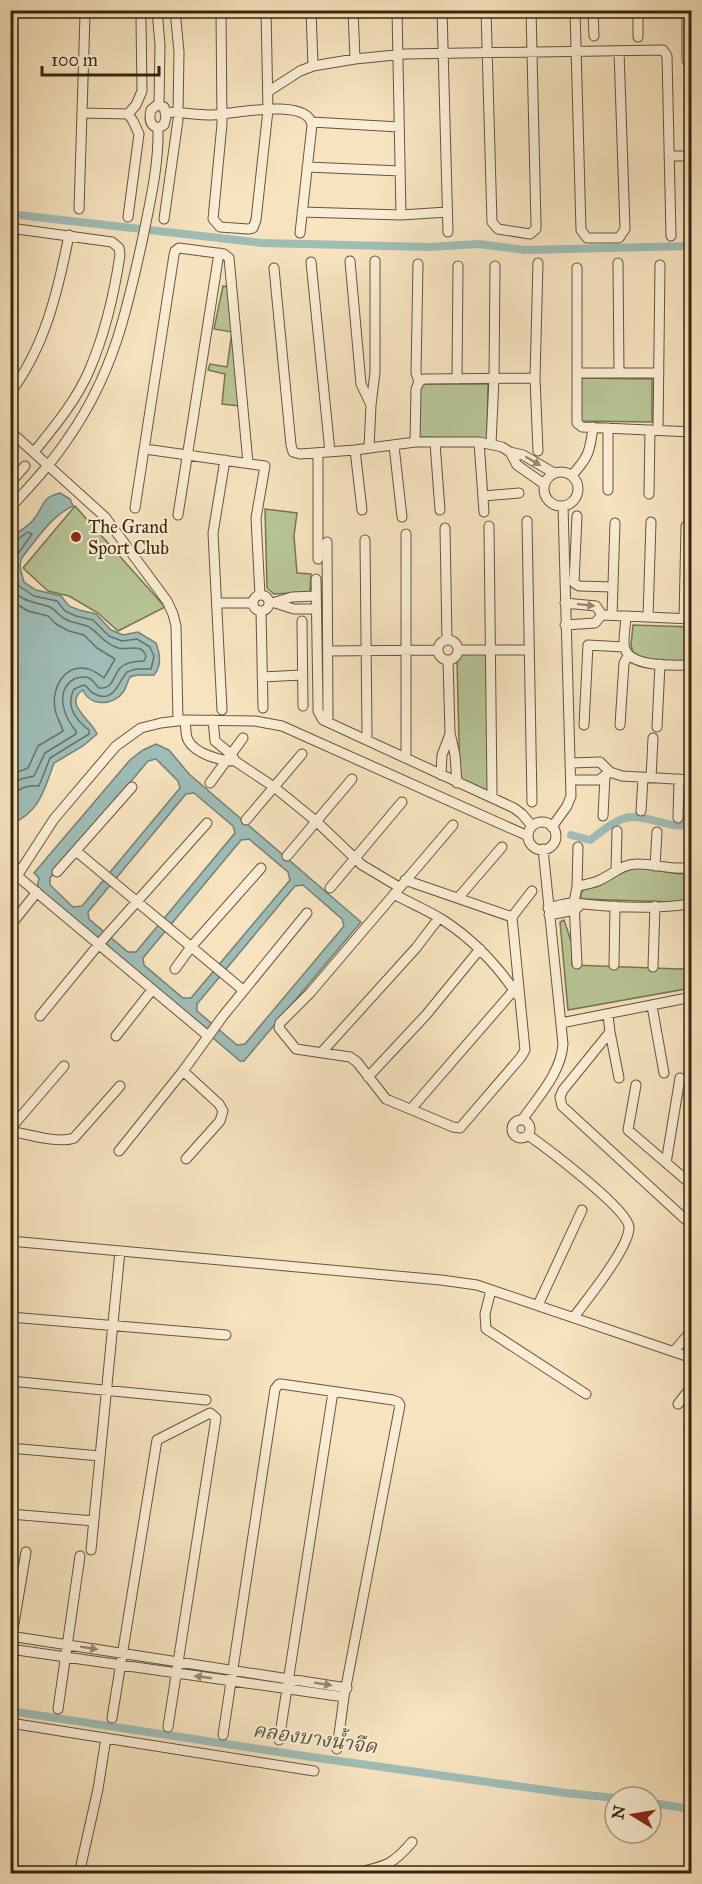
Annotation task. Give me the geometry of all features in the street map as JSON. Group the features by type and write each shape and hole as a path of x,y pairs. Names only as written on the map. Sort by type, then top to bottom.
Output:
{"street":[{"path":"10,508 48,465 81,419 108,367 128,307 152,193 158,128 161,128 160,45 157,10"},
{"path":"164,219 181,116 175,10"},
{"path":"221,10 222,114 213,219 220,227 250,229 253,228 256,220 268,110 266,10"},
{"path":"312,10 313,66"},
{"path":"353,10 355,59"},
{"path":"397,10 402,214"},
{"path":"442,10 448,232"},
{"path":"486,10 492,222 498,229 530,234 536,229 537,224 531,10"},
{"path":"576,10 581,234 586,238 619,238 624,233 619,51"},
{"path":"593,10 594,36"},
{"path":"638,10 638,38"},
{"path":"687,10 687,60 688,65 692,68"},
{"path":"79,209 85,15"},
{"path":"128,217 139,142 139,134 132,114 142,91 141,20"},
{"path":"268,91 300,71 313,66 355,59 398,55 663,50 665,52 671,236"},
{"path":"82,113 160,112 181,116 268,110 297,111 305,114 312,122 399,127"},
{"path":"150,121 160,112"},
{"path":"132,114 150,121 158,128"},
{"path":"300,233 312,122"},
{"path":"669,156 692,156"},
{"path":"307,167 400,171"},
{"path":"302,212 402,214 447,212"},
{"path":"10,251 13,229 112,242 119,248 120,255 105,327 88,373 67,409 34,452"},
{"path":"10,393 29,364 48,322 69,235"},
{"path":"135,508 174,253 177,249 219,253 227,255 230,261 248,463"},
{"path":"178,515 219,253"},
{"path":"350,261 361,384 371,405"},
{"path":"369,448 375,372 375,261"},
{"path":"311,262 330,452"},
{"path":"538,263 535,378 538,450"},
{"path":"618,263 619,373"},
{"path":"418,264 416,373 419,382"},
{"path":"649,494 659,373 660,265"},
{"path":"457,379 458,266"},
{"path":"491,444 495,266"},
{"path":"274,268 291,445 294,452 318,453 415,442 479,442 523,455 554,473"},
{"path":"577,268 576,423 582,427 593,428 692,432"},
{"path":"577,373 659,373"},
{"path":"415,442 416,389 419,382 424,379 535,378"},
{"path":"572,475 586,460 591,450 593,428"},
{"path":"608,428 608,490"},
{"path":"10,431 115,528 167,601 176,626 181,721 186,738 192,746 204,752 231,759"},
{"path":"479,442 484,512"},
{"path":"435,443 440,510"},
{"path":"394,446 402,517"},
{"path":"145,449 264,465 266,468 256,518 254,608 261,611 267,609 272,603 292,597 316,596"},
{"path":"354,450 362,510"},
{"path":"510,452 517,465 544,484"},
{"path":"318,453 318,559"},
{"path":"222,710 213,530 225,460"},
{"path":"10,483 26,466"},
{"path":"561,471 572,475 578,485 573,501 562,507 547,500 543,489 544,484 554,473 561,471"},
{"path":"483,496 519,493"},
{"path":"552,827 567,806 571,796 572,780 562,507"},
{"path":"577,516 574,583 579,586 612,587"},
{"path":"527,521 532,802"},
{"path":"648,617 651,522"},
{"path":"565,624 596,623 607,615 612,587 615,524"},
{"path":"489,526 492,793"},
{"path":"565,603 596,606 607,615 688,619 686,526"},
{"path":"445,528 447,640"},
{"path":"406,534 406,753"},
{"path":"365,540 367,734"},
{"path":"327,542 328,717"},
{"path":"315,579 320,716 330,723 441,776 514,808 532,826"},
{"path":"217,603 267,599 272,603 294,609 316,609"},
{"path":"261,611 263,708"},
{"path":"620,725 626,652 626,616"},
{"path":"302,621 303,706"},
{"path":"447,640 457,643 459,650 457,656 448,660 440,656 438,650 441,643 447,640"},
{"path":"584,725 588,645 626,652 636,661 692,665"},
{"path":"328,651 438,650"},
{"path":"459,650 529,650"},
{"path":"448,660 450,733 455,752 457,783"},
{"path":"657,727 660,664"},
{"path":"262,677 302,675"},
{"path":"213,720 215,741 231,759 274,787 317,822 354,858 399,887 480,949 517,994"},
{"path":"208,1036 14,873 54,819 116,746 141,728 161,723 213,720 255,721 282,726 528,836 535,847 543,849 553,843 555,835 552,827 542,822 532,826 528,836"},
{"path":"441,776 441,758 450,733"},
{"path":"210,783 231,759 243,738"},
{"path":"641,811 653,738"},
{"path":"246,820 302,754"},
{"path":"572,780 599,780 607,774 691,780 692,757"},
{"path":"571,763 600,762 607,774 603,816"},
{"path":"287,856 352,779"},
{"path":"678,818 679,779"},
{"path":"57,872 132,787"},
{"path":"330,888 402,802"},
{"path":"40,1016 100,943 207,823"},
{"path":"453,825 310,993 280,1023 279,1028 292,1047 350,1057 357,1062 386,1099 460,1128 524,1054 512,917 532,891"},
{"path":"616,870 617,831"},
{"path":"655,866 657,832"},
{"path":"458,898 502,847"},
{"path":"577,964 578,847"},
{"path":"528,1135 523,1138 518,1137 513,1131 514,1123 522,1120 558,1067 562,1053 543,849"},
{"path":"76,850 243,990"},
{"path":"577,887 600,880 632,864 677,869 692,867"},
{"path":"175,969 191,947 261,868"},
{"path":"399,887 458,898 512,917"},
{"path":"10,926 37,892"},
{"path":"549,911 576,906 655,906 692,903"},
{"path":"614,965 615,906"},
{"path":"653,966 655,906"},
{"path":"119,1151 183,1071 243,990 308,913"},
{"path":"321,1053 416,948 439,918"},
{"path":"368,1077 426,1015 480,949"},
{"path":"691,964 692,951"},
{"path":"116,1036 152,990"},
{"path":"411,1110 517,994"},
{"path":"561,1023 692,997"},
{"path":"652,1006 664,1073"},
{"path":"608,1015 619,1078"},
{"path":"610,1032 563,1090 560,1101 562,1106 686,1220"},
{"path":"64,1065 10,1130 69,1140 74,1138 120,1086"},
{"path":"183,1071 219,1104 223,1111 220,1121 186,1159"},
{"path":"666,1163 680,1078"},
{"path":"636,1085 628,1131 692,1185"},
{"path":"522,1120 529,1126 528,1135"},
{"path":"528,1135 571,1166 629,1224 626,1241 619,1254 574,1317"},
{"path":"538,1305 582,1209"},
{"path":"10,1241 448,1281 492,1290 692,1358"},
{"path":"92,1550 120,1251"},
{"path":"492,1290 485,1314 486,1329 586,1394"},
{"path":"10,1317 226,1335"},
{"path":"674,1351 687,1336"},
{"path":"10,1382 206,1400"},
{"path":"223,1735 276,1387 281,1384 396,1401 400,1409 337,1749"},
{"path":"678,1404 692,1386"},
{"path":"279,1740 333,1392"},
{"path":"112,1718 157,1440 210,1413 216,1418 168,1727"},
{"path":"10,1448 100,1456"},
{"path":"10,1514 94,1521"},
{"path":"11,1642 26,1552"},
{"path":"58,1709 81,1556"},
{"path":"11,1642 67,1645 122,1653 233,1670 288,1684"},
{"path":"11,1642 65,1657 232,1681 288,1684 346,1692"},
{"path":"10,1723 314,1771"},
{"path":"80,1874 106,1738"},
{"path":"352,1874 378,1869 398,1859 412,1842"}],"green space":[{"path":"223,286 229,287 239,406 222,404 225,374 208,370 210,364 227,367 232,332 214,329"},
{"path":"581,378 652,379 652,422 580,421"},
{"path":"420,384 488,384 487,439 418,437"},
{"name":"The Grand Sport Club","path":"75,506 165,607 118,631 98,613 69,596 48,591 23,568"},
{"path":"265,509 297,513 294,536 297,573 311,574 310,592 274,594 267,588"},
{"path":"633,625 691,627 691,661 654,660 633,653 631,645"},
{"path":"486,653 489,794 460,781 457,659 463,654"},
{"path":"635,867 680,874 691,871 691,900 675,902 581,899 584,889"},
{"path":"564,920 572,944 572,965 680,969 691,967 691,988 568,1010 560,922"}],"water":[{"path":"60,493 70,499 73,506 51,522 21,559 20,568 24,582 36,590 61,596 69,606 96,614 111,630 123,635 138,632 156,643 159,663 154,675 130,677 124,691 114,700 96,702 86,696 83,690 77,695 77,707 97,734 83,746 54,763 44,791 35,807 11,824 11,537 32,522 49,497"},
{"path":"156,744 169,750 189,774 361,922 244,1061 240,1061 37,888 39,878 34,873 130,760","holes":["156,759 178,781 180,788 82,906 73,907 50,885 50,878 148,761","194,793 233,826 235,833 136,952 128,952 89,919 88,912 186,794","249,839 288,872 290,880 191,998 183,998 144,965 143,958 241,840","303,885 342,919 344,926 245,1044 237,1045 197,1011 197,1004 295,886"]}],"waterway":[{"path":"10,214 262,243 429,247 479,244 525,250 692,246"},
{"path":"571,835 590,840 614,823 631,817 674,825 692,824"},
{"name":"คลองบางน้ำจืด","path":"10,1711 318,1758 603,1797"},
{"name":"คลองบางน้ำจืด","path":"663,1805 692,1809"}],"place":[{"name":"The Grand Sport Club","path":"76,537"}]}
